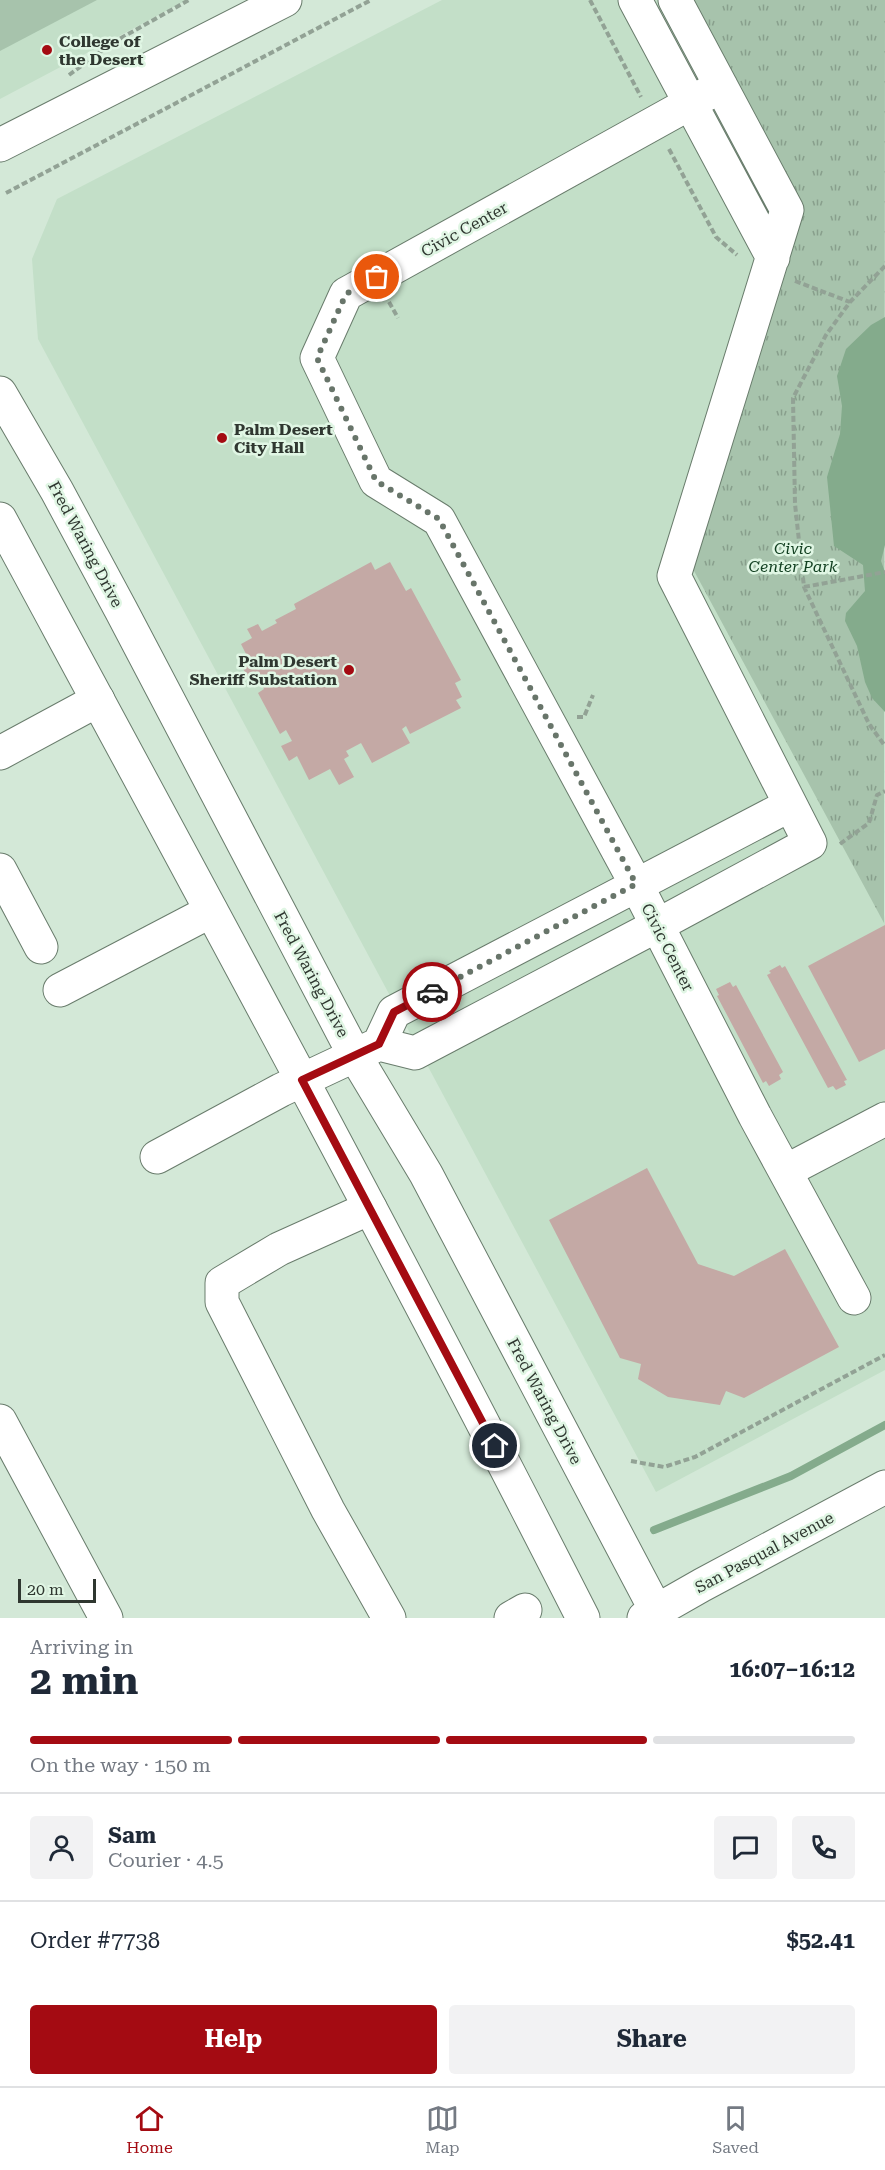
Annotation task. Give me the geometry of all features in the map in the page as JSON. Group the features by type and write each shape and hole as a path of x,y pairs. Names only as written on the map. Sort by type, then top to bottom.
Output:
{"main road":[{"path":"0,145 285,0"},
{"path":"635,0 773,258"},
{"path":"366,1049 415,1053 810,843 674,576 787,210 675,0"},
{"name":"Civic Center","path":"721,86 346,294 317,358 376,481 439,519 658,925 702,1014 854,1298"},
{"name":"Fred Waring Drive","path":"0,393 57,491 366,1049 426,1174 653,1616"},
{"path":"0,519 370,1208 583,1618"},
{"path":"0,753 98,700"},
{"path":"158,1157 302,1080 366,1049 394,1012 790,804"},
{"path":"0,870 41,946"},
{"path":"60,990 211,911"},
{"path":"786,1172 885,1119"},
{"path":"370,1208 279,1249 222,1282 222,1302 328,1510 389,1618"},
{"path":"0,1421 11,1467 106,1618"},
{"name":"San Pasqual Avenue","path":"653,1616 885,1487"}],"path":[{"path":"60,81 114,42 189,0"},
{"path":"6,193 371,0"},
{"path":"885,266 850,302 826,335 793,398 795,504 804,587 869,724 885,746"},
{"path":"804,587 885,572"},
{"path":"877,795 885,791"},
{"path":"632,1461 664,1467 695,1457 885,1355"}],"shaded area":[{"name":"College of the Desert","path":"0,0 187,0 0,99"},
{"path":"442,0 690,0 800,205 885,923 885,1370 656,1492 38,339 32,259 57,199"},
{"path":"885,317 885,545 881,561 885,572 885,712 872,698 865,682 857,646 845,621 846,613 865,591 863,565 834,546 827,477 840,434 842,406 837,376 846,349 871,325"}],"green space":[{"path":"0,0 97,0 0,51"},
{"name":"Civic Center Park","path":"690,0 885,0 884,923 693,569 800,205"}],"building":[{"name":"Palm Desert Sheriff Substation","path":"371,562 375,570 390,562 406,591 411,588 461,680 455,683 462,697 456,700 461,708 410,734 406,726 402,729 410,743 372,763 361,743 346,751 349,756 344,759 354,777 339,785 330,769 309,780 297,756 289,761 281,746 292,741 286,730 280,734 258,693 264,689 257,675 249,679 241,665 249,660 241,644 252,638 247,629 258,624 262,631 277,623 275,620 296,609 294,604"},
{"path":"885,925 885,1049 859,1062 808,966"},
{"path":"780,965 782,968 785,966 847,1080 844,1081 846,1085 836,1090 833,1086 828,1088 767,975 771,973 769,971"},
{"path":"730,982 733,987 736,985 783,1072 779,1075 781,1079 769,1086 766,1081 763,1083 717,996 719,995 716,989"},
{"path":"647,1168 698,1264 734,1276 785,1249 839,1347 744,1398 726,1391 720,1405 668,1397 638,1379 641,1364 620,1358 549,1220"}],"waterway":[{"path":"654,1530 791,1476 885,1425"}],"way so far":[{"path":"377,277 346,294 317,358 376,481 439,519 636,884 432,992"}],"place":[{"name":"College of the Desert","path":"47,50"},
{"name":"Palm Desert City Hall","path":"222,438"},
{"name":"Palm Desert Sheriff Substation","path":"349,670"}],"route":[{"path":"432,992 394,1012 379,1044 302,1080 495,1446"}]}
